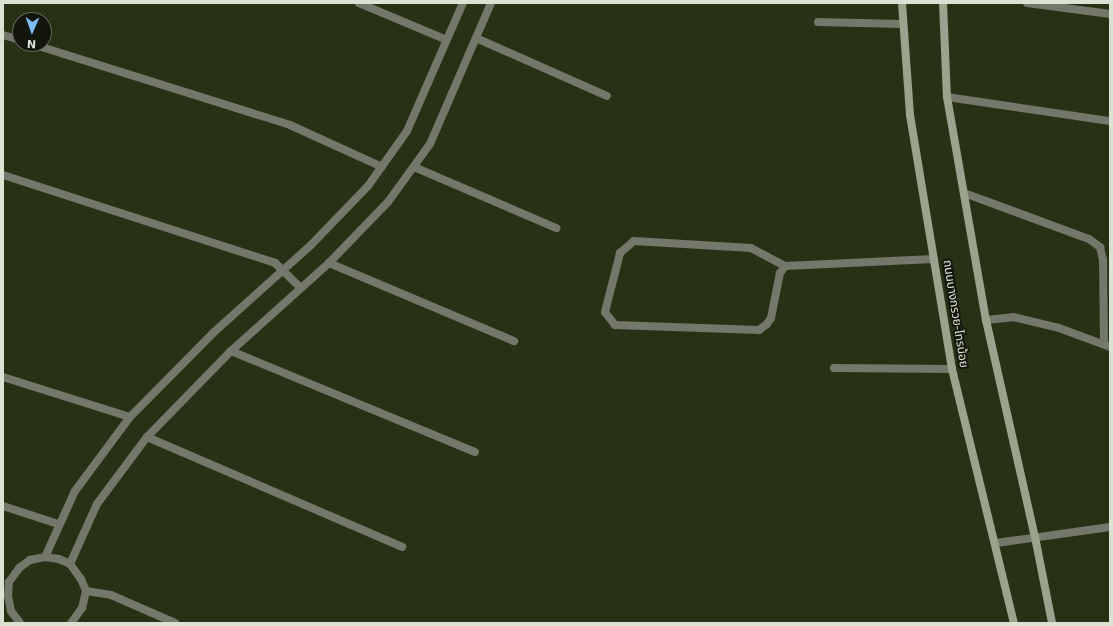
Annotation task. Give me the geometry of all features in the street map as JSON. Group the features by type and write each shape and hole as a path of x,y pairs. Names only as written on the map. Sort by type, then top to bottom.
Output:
{"main road":[{"name":"ถนนบางกรวย-ไทรน้อย","path":"902,3 902,24 910,115 952,369 996,543 1014,623"},
{"path":"943,3 947,97 986,320 1035,536 1052,623"}],"street":[{"path":"359,3 447,40"},
{"path":"45,557 58,524 74,491 130,417 213,333 311,245 363,191 382,167 407,131 463,3"},
{"path":"70,564 97,504 147,437 230,351 329,263 388,202 430,144 491,3"},
{"path":"1027,3 1110,14"},
{"path":"818,22 902,24"},
{"path":"476,38 607,96"},
{"path":"52,50 290,124 382,167"},
{"path":"947,97 1110,121"},
{"path":"414,167 556,228"},
{"path":"3,175 275,263 302,288"},
{"path":"964,193 1089,239 1100,247 1103,260 1107,346 1059,328 1013,317 986,320"},
{"path":"785,266 780,273 770,318 767,324 759,330 615,325 605,312 620,253 634,241 751,248 785,266 934,259"},
{"path":"329,263 514,341"},
{"path":"230,351 475,452"},
{"path":"834,368 952,369"},
{"path":"3,377 130,417"},
{"path":"147,437 402,547"},
{"path":"3,506 58,524"},
{"path":"996,543 1035,536 1110,527"},
{"path":"16,622 11,611 8,596 10,582 19,568 30,560 45,557 70,564 81,579 86,591 82,608 71,623"},
{"path":"86,591 111,595 175,623"}]}
